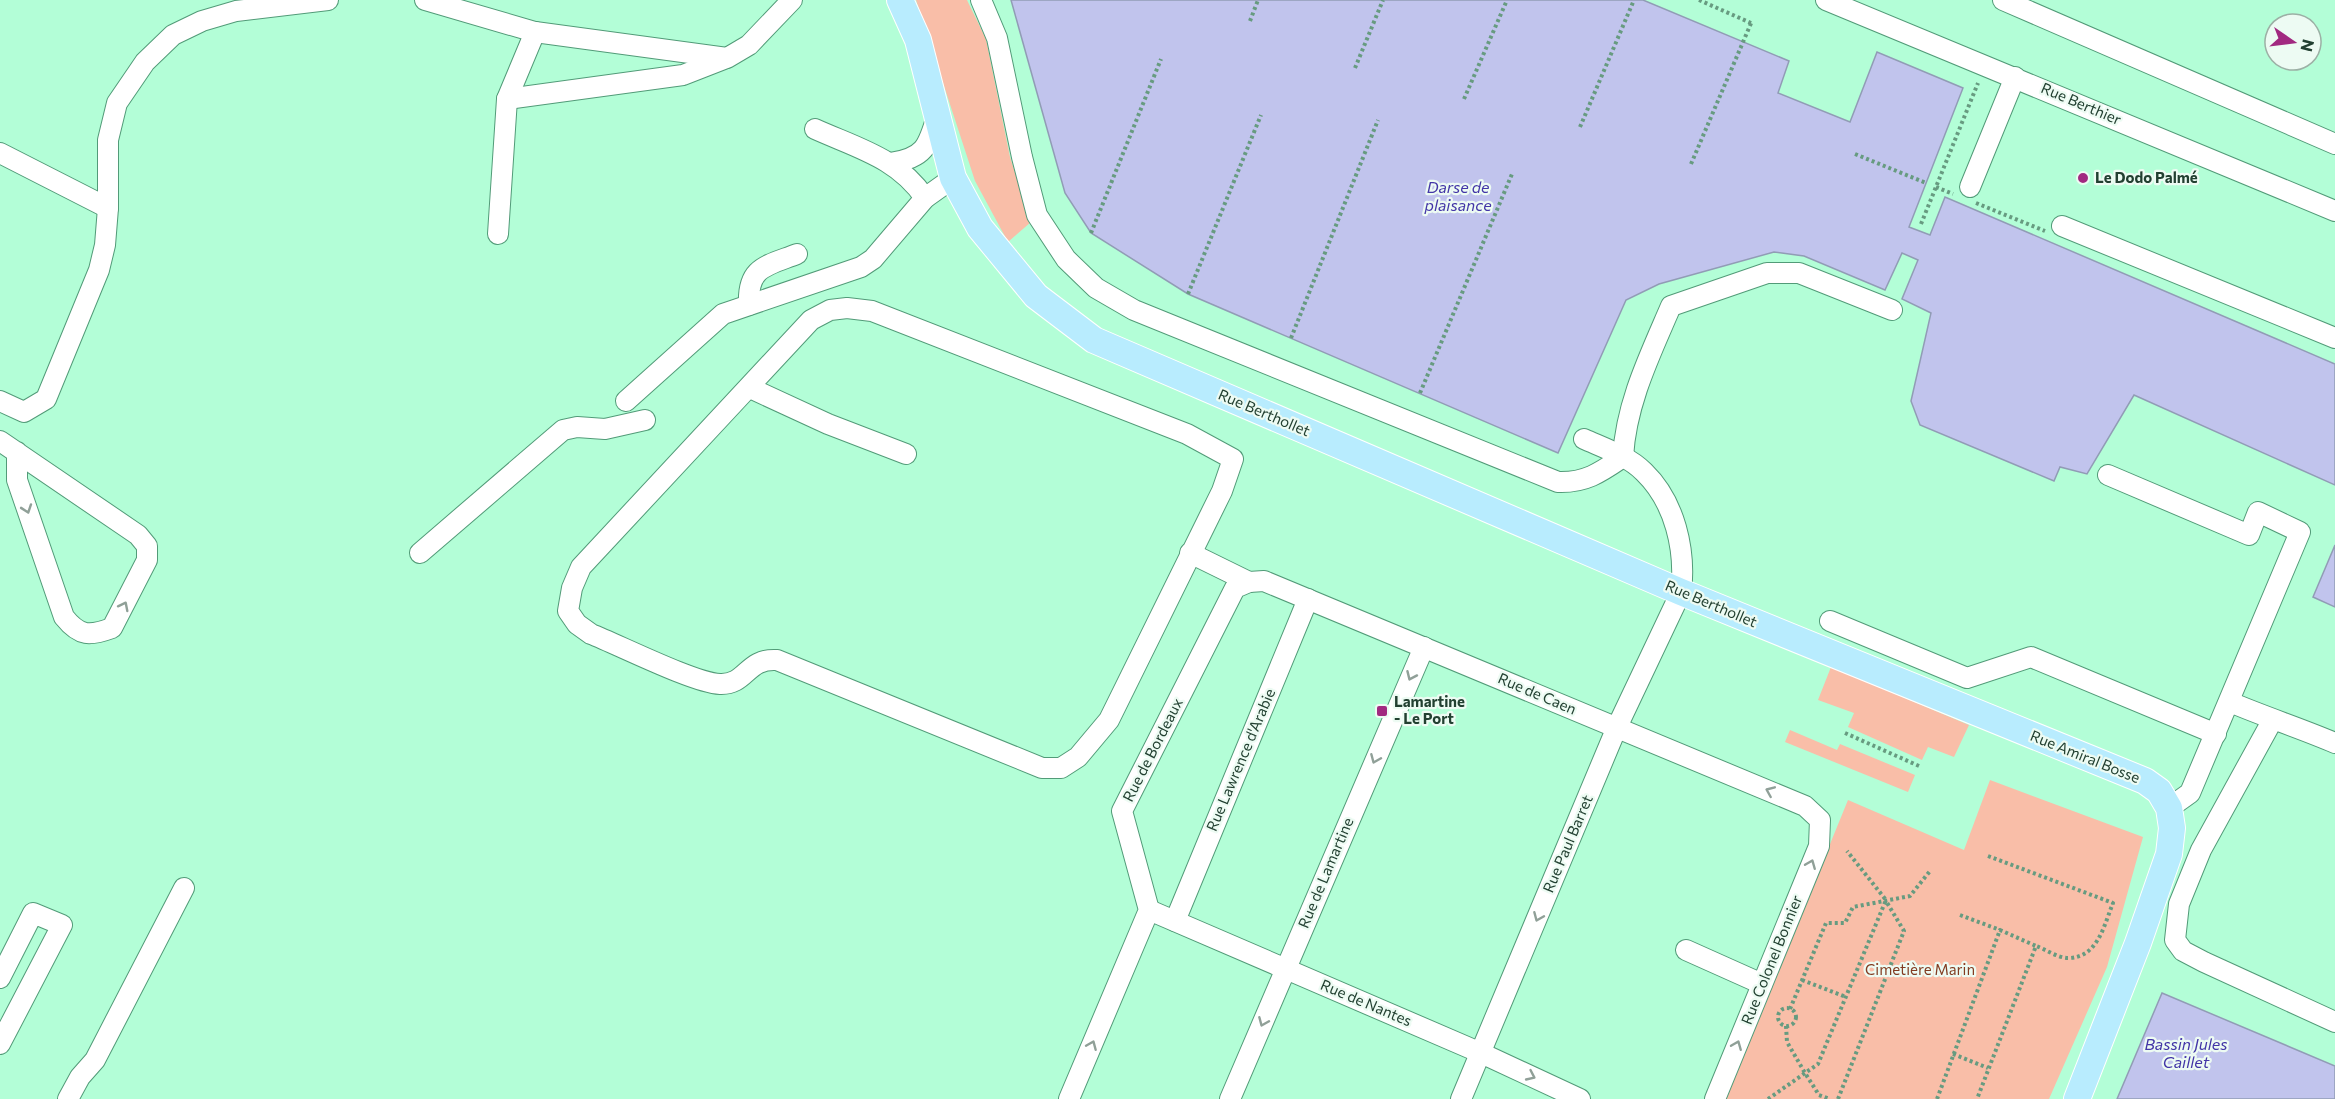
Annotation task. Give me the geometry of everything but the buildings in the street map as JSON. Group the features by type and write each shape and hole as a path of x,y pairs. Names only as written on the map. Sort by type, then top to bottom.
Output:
{"main road":[{"name":"Rue Berthollet","path":"900,0 918,40 953,178 980,228 1036,296 1094,340 1806,644"},
{"name":"Rue Amiral Bosse","path":"1806,644 2145,781 2158,791 2169,808"},
{"path":"2077,1099 2138,944 2169,855 2172,828 2169,808"}],"street":[{"path":"0,401 24,412 46,399 99,270 105,245 108,208 108,140 117,103 145,63 173,34 202,21 236,11 328,0"},
{"path":"425,0 535,32 727,58"},
{"path":"507,99 683,75 727,58 749,45 792,0"},
{"path":"981,0 997,38 1022,157 1037,215 1066,259 1096,288 1134,310 1558,482 1576,482 1592,478 1623,457"},
{"name":"Rue Berthier","path":"1826,0 2335,211"},
{"path":"2003,0 2335,144"},
{"path":"498,234 507,99 535,32"},
{"path":"1966,194 2015,77"},
{"path":"891,163 907,161 920,155 930,142 937,117"},
{"path":"814,129 891,163 914,182 925,198"},
{"path":"0,153 108,208"},
{"path":"626,401 723,314 861,267 873,259 925,198 953,178"},
{"path":"2062,226 2335,338"},
{"path":"749,305 751,280 760,268 797,254"},
{"path":"1623,457 1624,432 1633,400 1671,306 1767,273 1799,273 1892,310"},
{"path":"847,308 872,311 1187,434 1233,459 1233,465 1109,720 1078,757 1061,768 1042,768 777,660 764,659 753,664 733,682 720,684 694,676 591,634 577,624 568,611 572,588 581,567 750,388 811,320 830,310 847,308"},
{"path":"750,388 828,424 906,454"},
{"path":"420,553 563,430 577,427 605,429 645,420"},
{"path":"1584,439 1623,457 1644,472 1664,497 1678,538 1683,568 1681,592"},
{"path":"0,441 138,535 147,546 147,560 112,628 93,635 74,630 64,617 17,480 16,452"},
{"path":"2108,475 2249,535 2258,512 2300,532 2190,793 2169,808"},
{"name":"Rue de Caen","path":"1190,553 1249,582 1264,581 1805,806 1820,820"},
{"name":"Rue de Bordeaux","path":"1149,910 1122,811 1235,588 1249,582"},
{"name":"Rue Paul Barret","path":"1461,1099 1617,727 1681,592"},
{"name":"Rue Lawrence d'Arabie","path":"1174,921 1308,599"},
{"path":"1830,621 1967,678 2031,657 2216,734"},
{"name":"Rue de Lamartine","path":"1230,1099 1424,647"},
{"path":"2230,702 2272,721 2300,727 2335,743"},
{"path":"2272,721 2201,850 2179,904 2175,940 2183,951 2204,962 2335,1022"},
{"name":"Rue Colonel Bonnier","path":"1718,1097 1819,846 1820,820"},
{"path":"68,1099 80,1077 95,1060 184,888"},
{"path":"1069,1099 1149,910"},
{"name":"Rue de Nantes","path":"1149,910 1481,1053 1580,1099"},
{"path":"0,978 33,913 62,925 0,1044"},
{"path":"1686,950 1762,984"}],"path":[{"path":"1250,21 1258,0"},
{"path":"1355,68 1383,0"},
{"path":"1464,99 1507,0"},
{"path":"1580,127 1634,0"},
{"path":"1691,164 1751,22 1699,0"},
{"path":"1091,233 1161,59"},
{"path":"1921,224 1980,79"},
{"path":"1188,294 1261,115"},
{"path":"1292,338 1378,120"},
{"path":"1855,154 1926,183"},
{"path":"1420,393 1512,174"},
{"path":"1936,187 1966,194 2058,236 2062,226"},
{"path":"1845,733 1919,766"},
{"path":"1838,1099 1904,931 1886,900 1847,851"},
{"path":"1960,915 2066,958 2084,954 2098,942 2113,903 1988,856"},
{"path":"1790,1009 1826,923 1845,923 1853,907 1910,896 1930,871"},
{"path":"1768,1099 1818,1064 1886,900"},
{"path":"1937,1099 2000,930"},
{"path":"1977,1099 2036,946"},
{"path":"1802,980 1846,997"},
{"path":"1786,1026 1796,1021 1796,1015 1790,1009"},
{"path":"1786,1026 1781,1024 1778,1016 1781,1010 1790,1009"},
{"path":"1786,1026 1787,1042 1805,1073 1819,1095 1830,1099"},
{"path":"1953,1054 1988,1068"}],"green space":[{"path":"916,0 967,0 986,39 1010,157 1031,222 1008,242 975,181"},
{"path":"1831,667 1969,725 1954,757 1928,747 1922,760 1848,727 1854,713 1818,700"},
{"path":"1790,730 1837,750 1840,744 1915,775 1908,792 1785,742"},
{"name":"Cimetière Marin","path":"1990,780 2143,837 2107,967 2049,1099 1726,1099 1848,800 1964,850"}],"water":[{"name":"Darse de plaisance","path":"1011,0 1643,0 1789,61 1778,93 1850,122 1877,52 1963,88 1909,227 1930,235 1945,197 2335,364 2335,485 2134,395 2087,474 2060,467 2054,481 1920,425 1911,401 1931,313 1902,299 1918,260 1902,253 1885,290 1804,256 1774,252 1659,284 1626,300 1558,453 1188,294 1091,233 1065,193"},
{"path":"2335,545 2335,607 2313,597"},
{"name":"Bassin Jules Caillet","path":"2162,993 2335,1066 2335,1099 2117,1099"}],"place":[{"name":"Le Dodo Palmé","path":"2083,178"},
{"name":"Lamartine - Le Port","path":"1382,711"}]}
